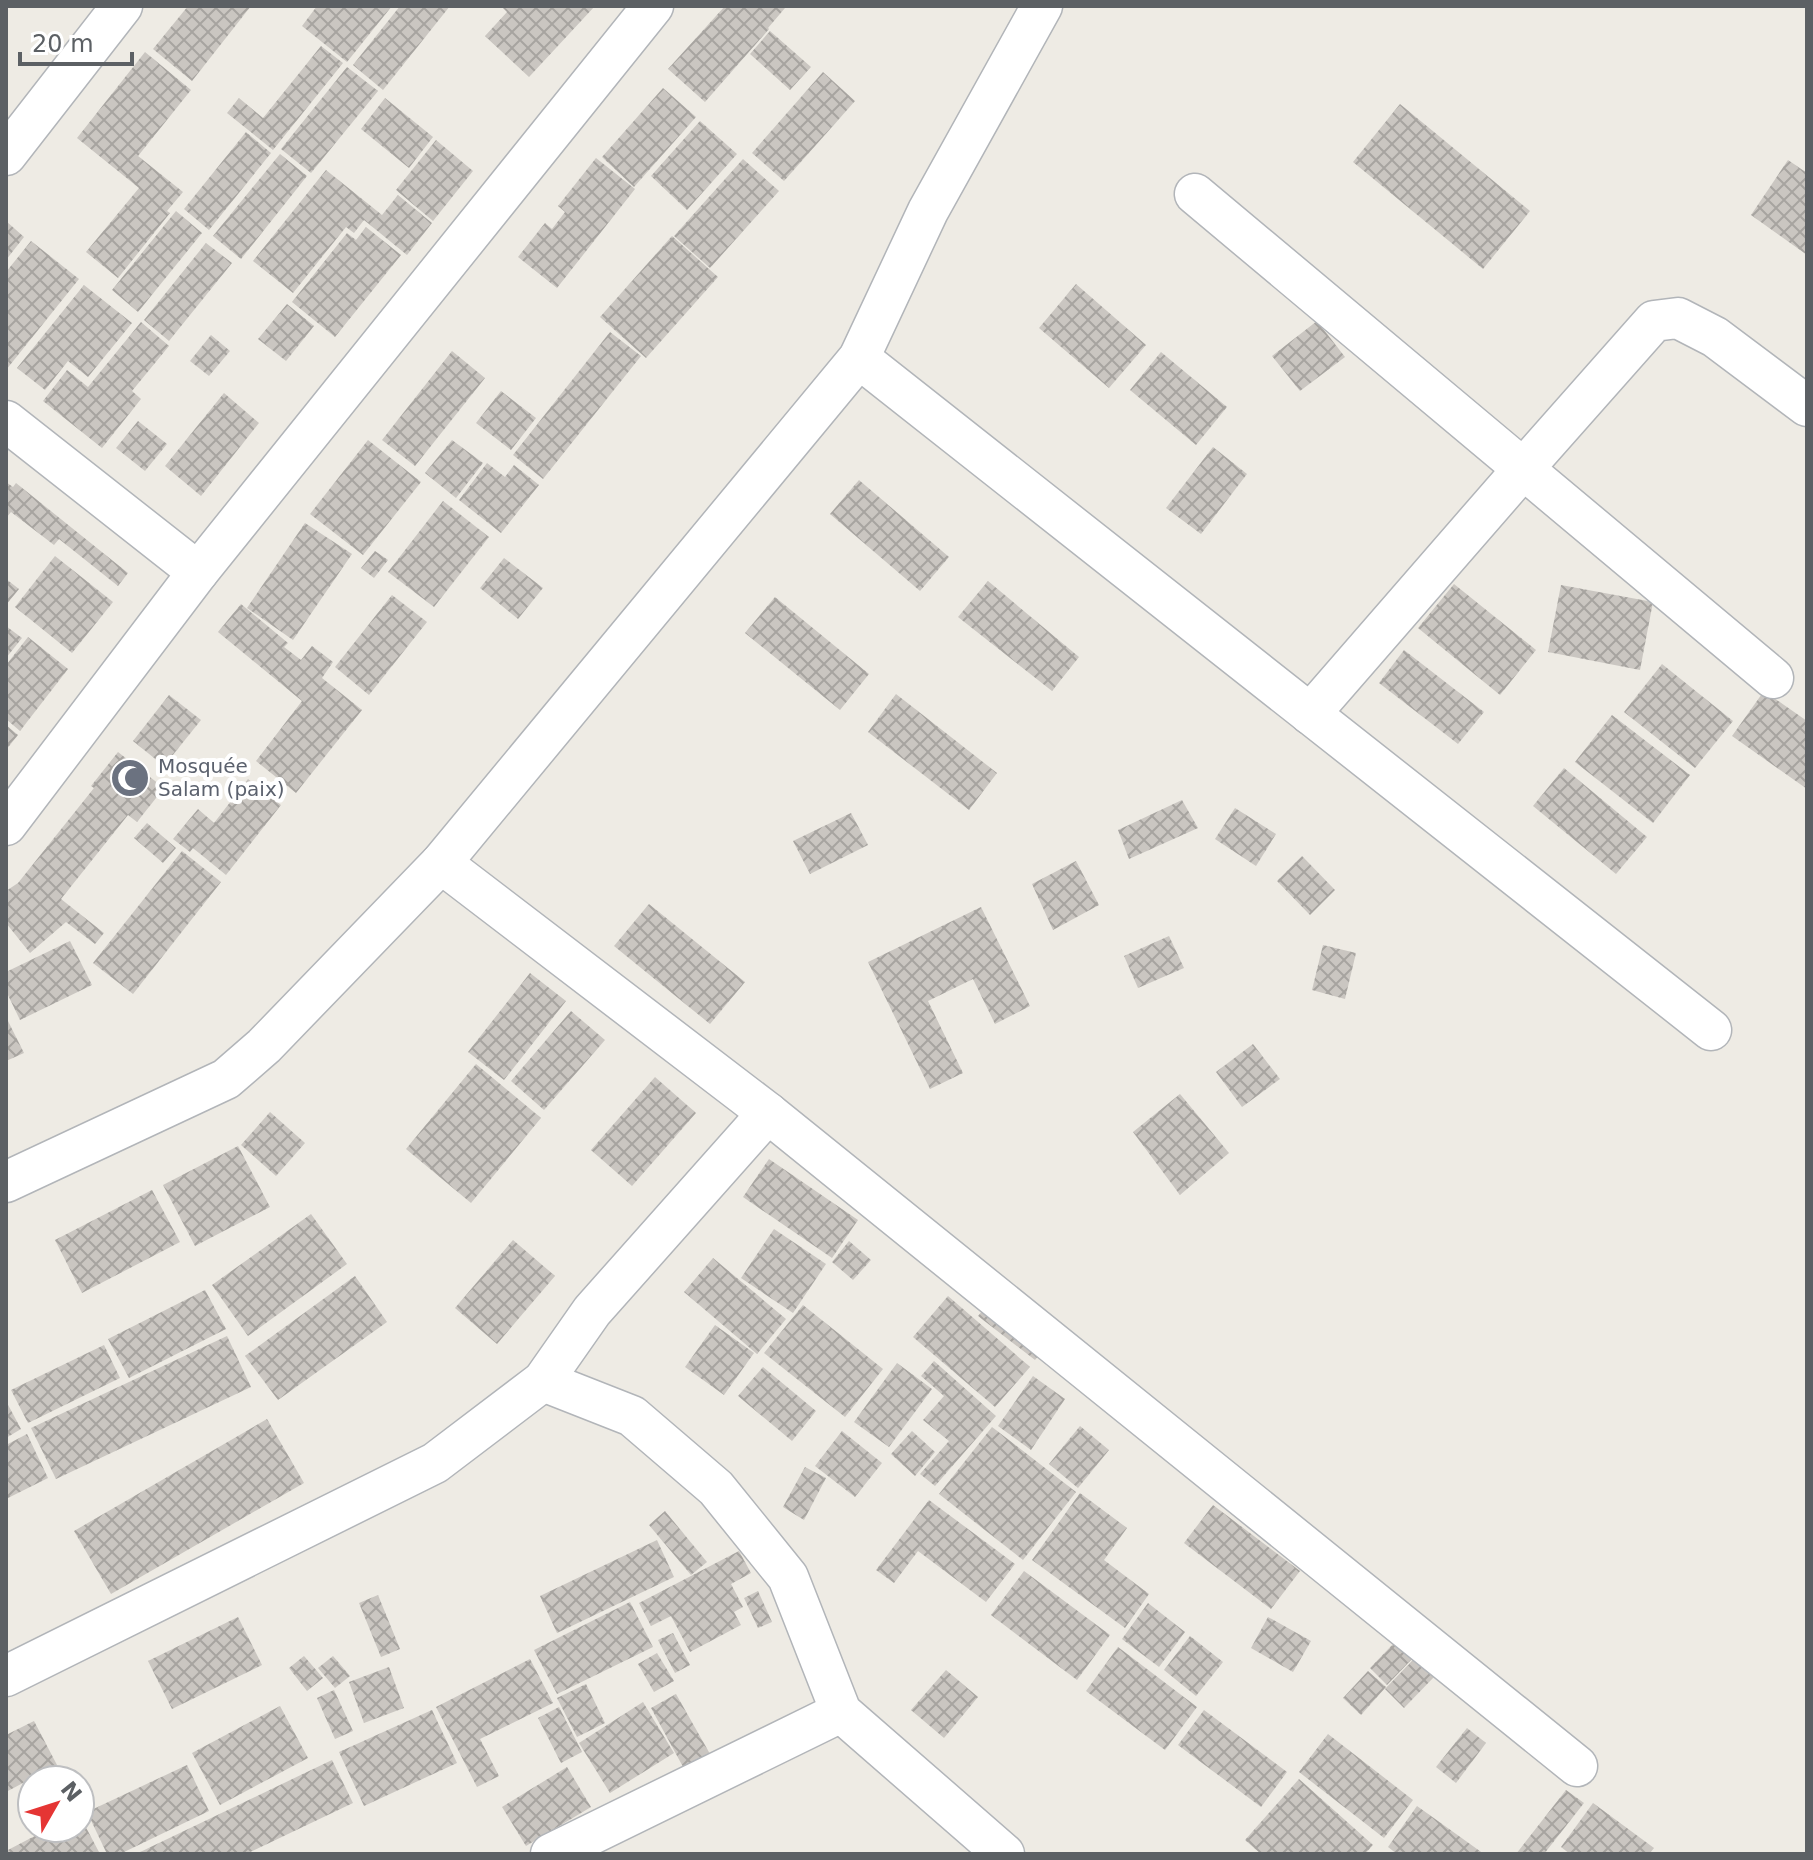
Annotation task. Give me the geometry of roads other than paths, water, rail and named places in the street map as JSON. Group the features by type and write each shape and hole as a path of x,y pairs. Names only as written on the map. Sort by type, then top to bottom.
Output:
{"street":[{"path":"6,825 198,572 653,6"},
{"path":"6,1182 226,1079 264,1046 441,863 859,358 928,211 1042,6"},
{"path":"6,155 110,10"},
{"path":"1195,194 1773,678"},
{"path":"1310,714 1654,321 1678,318 1715,337 1807,406"},
{"path":"859,358 1711,1030"},
{"path":"6,421 198,572"},
{"path":"441,863 768,1113 1577,1766"},
{"path":"6,1676 435,1463 543,1381 592,1311 768,1113"},
{"path":"543,1381 632,1416 716,1488 788,1577 841,1712 1004,1854"},
{"path":"551,1854 841,1712"}],"place":[{"name":"Mosquée Salam (paix)","path":"130,778"}]}
